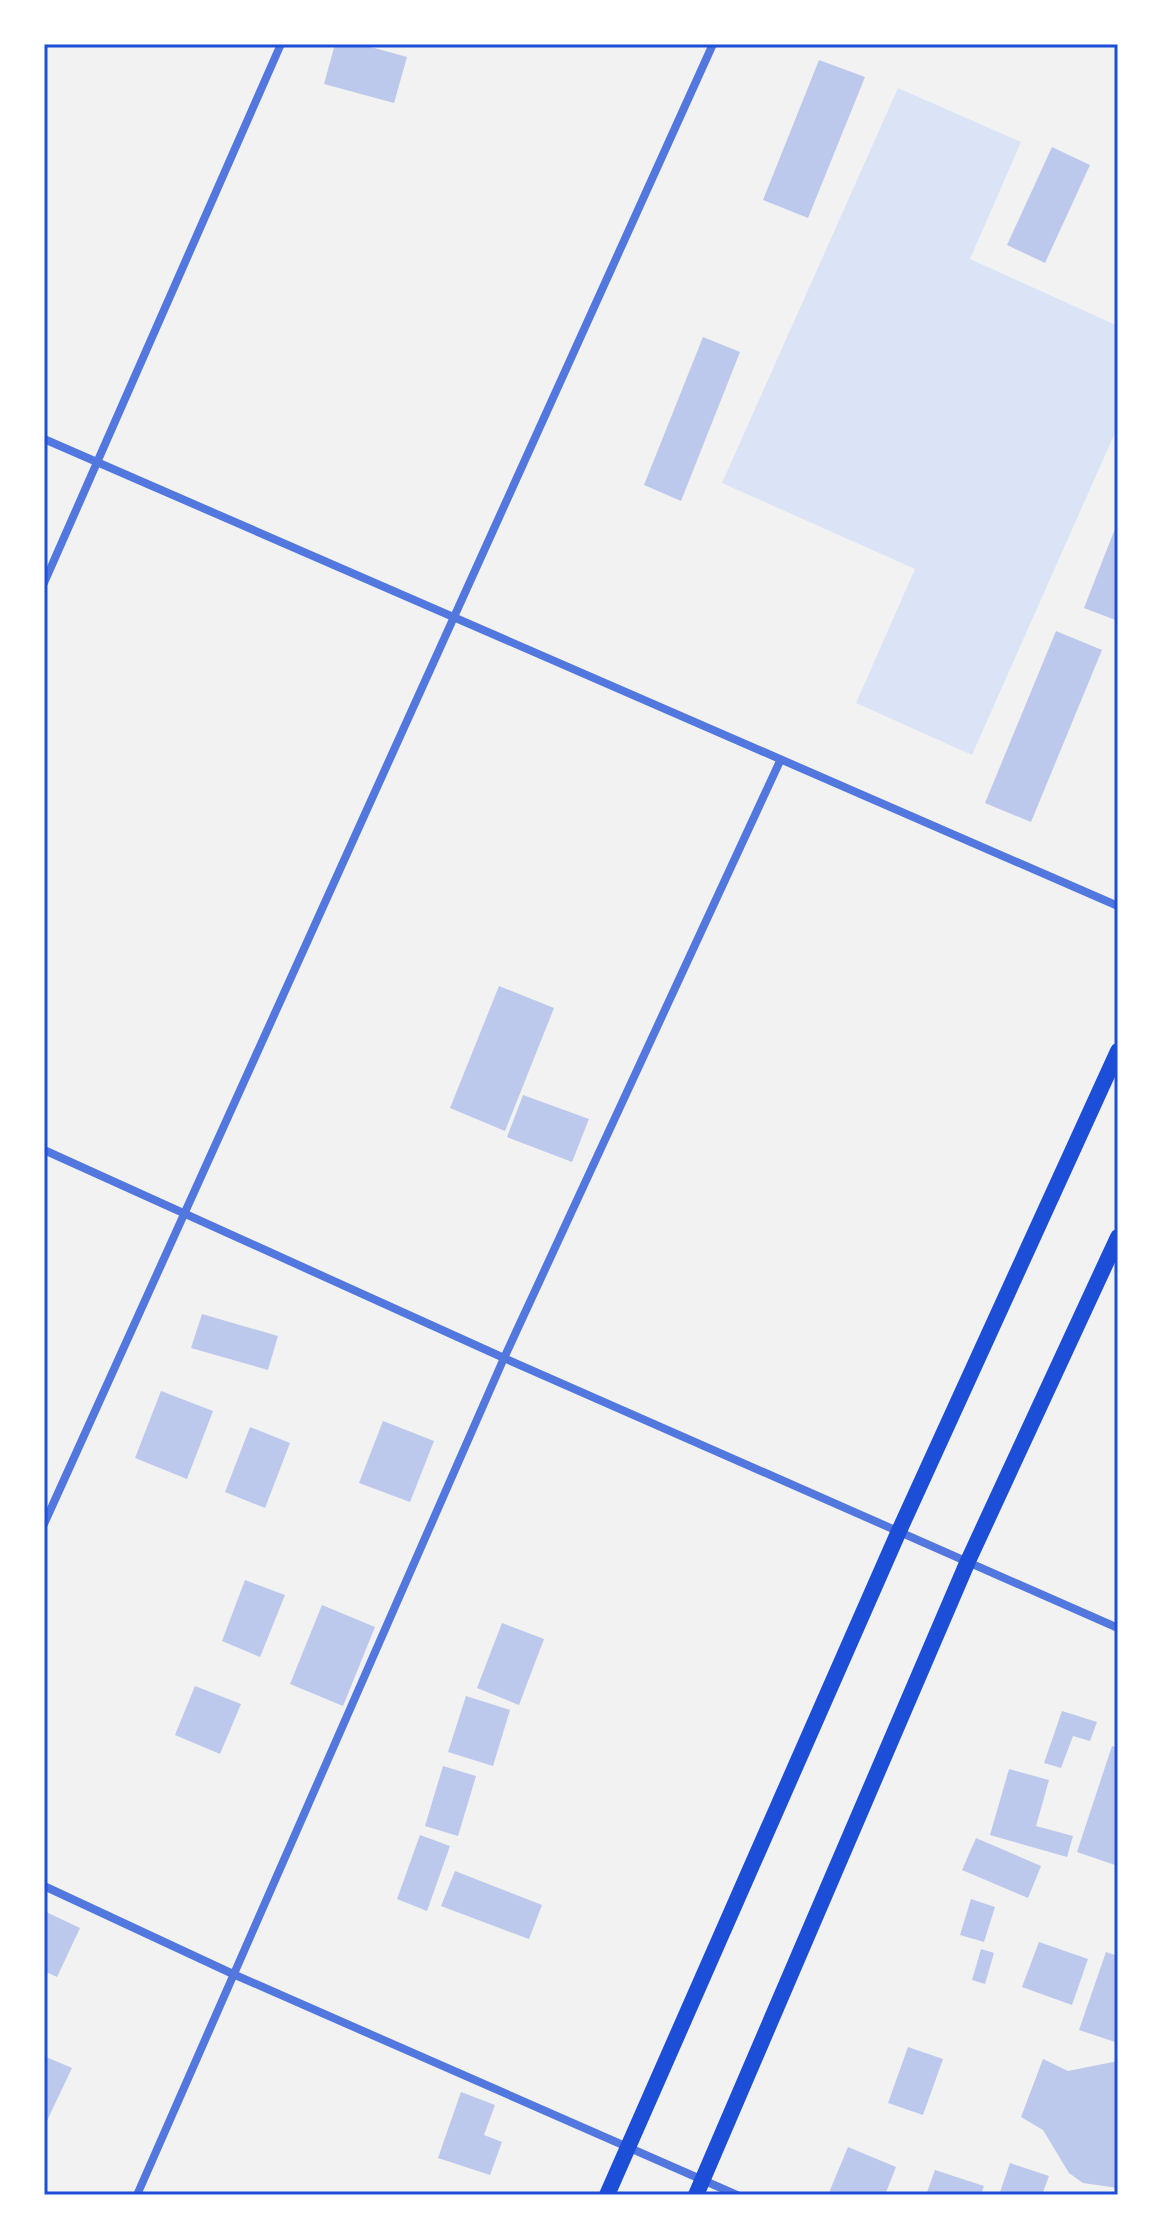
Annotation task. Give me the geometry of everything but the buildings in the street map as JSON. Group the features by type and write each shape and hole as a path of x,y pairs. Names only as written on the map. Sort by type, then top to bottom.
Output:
{"main road":[{"path":"607,2195 899,1531 1118,1051"},
{"path":"700,2188 968,1561 1118,1237"}],"street":[{"path":"44,583 281,44"},
{"path":"44,1524 713,44"},
{"path":"44,439 1118,906"},
{"path":"137,2195 504,1358 780,761"},
{"path":"44,1150 504,1358 1118,1628"},
{"path":"44,1886 233,1974 627,2148 700,2188 737,2195"}],"shaded area":[{"path":"898,88 1021,142 970,259 1118,326 1118,426 972,755 856,703 915,569 722,483"}]}
